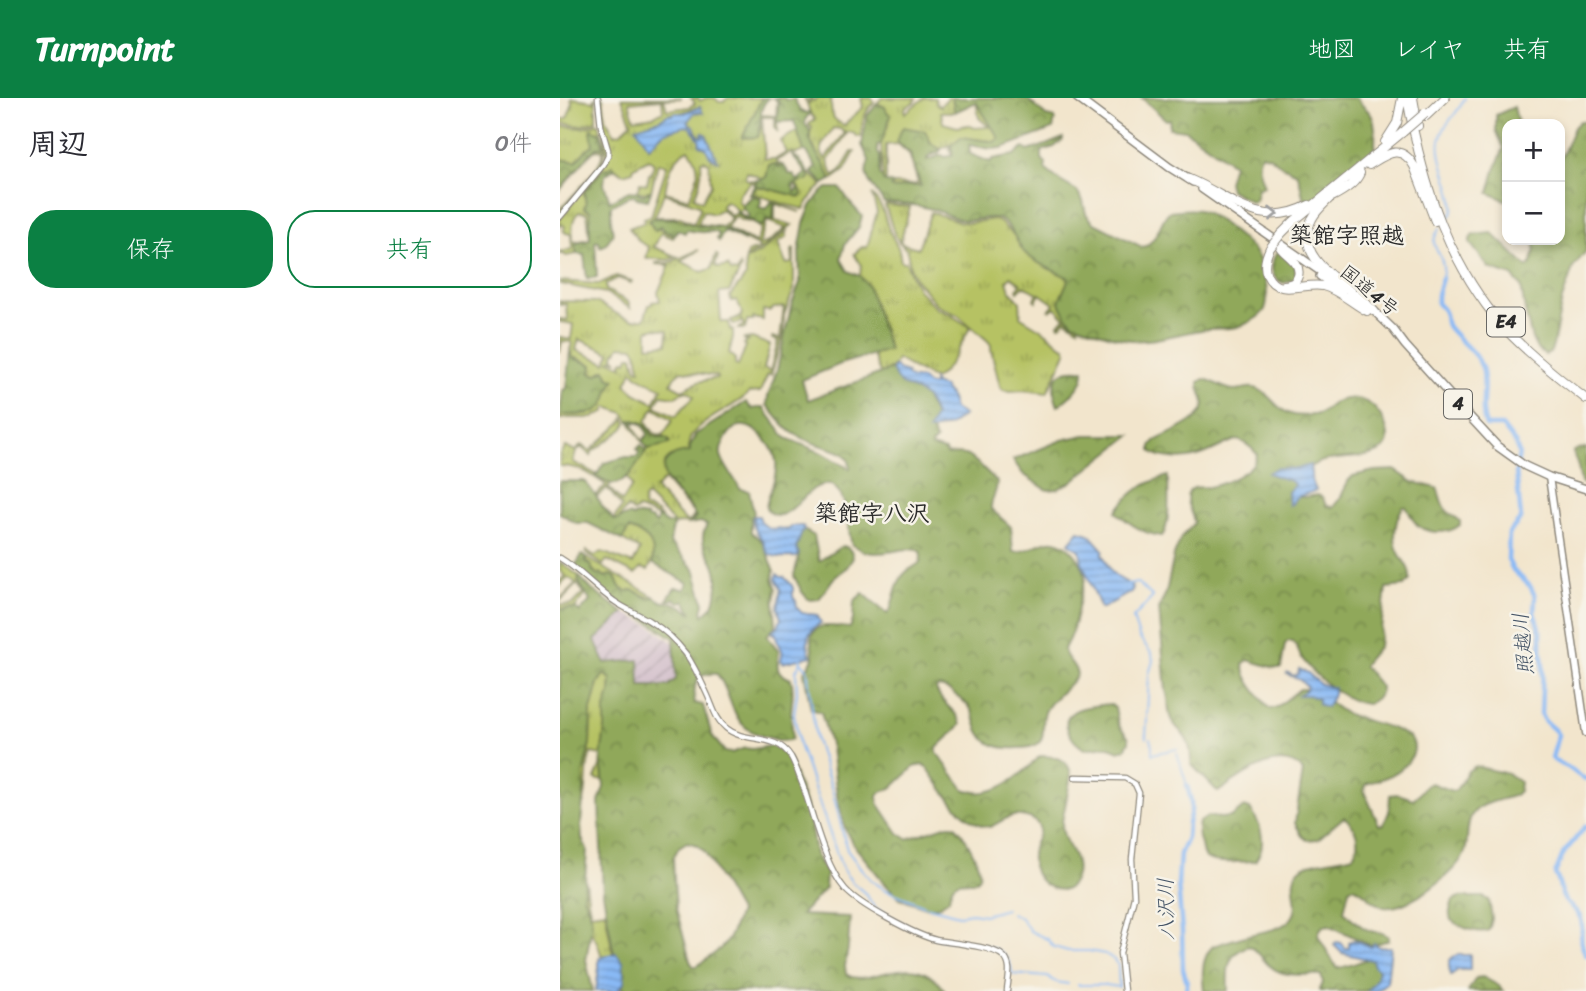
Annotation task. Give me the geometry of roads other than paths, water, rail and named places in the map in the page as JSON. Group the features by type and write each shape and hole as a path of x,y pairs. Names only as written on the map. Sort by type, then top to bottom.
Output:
{"highway":[{"name":"国道4号","path":"1077,98 1172,169 1337,282 1393,329 1487,436 1515,460 1549,477 1586,489"},
{"path":"1368,164 1394,130 1402,98"},
{"path":"1371,311 1320,285 1286,288 1274,284 1267,276 1265,266 1282,235 1294,221 1357,175 1443,98"},
{"name":"E4","path":"1412,99 1440,223 1456,262 1492,313 1524,348 1586,398"},
{"path":"1368,164 1391,153 1403,153 1414,166 1428,206 1440,223"},
{"name":"国道4号","path":"1172,169 1274,248 1371,311"},
{"path":"1189,179 1242,208 1265,215 1296,211 1332,195"},
{"path":"1332,195 1311,221 1307,236 1311,254 1324,269 1364,300 1371,311"},
{"name":"E4","path":"1446,236 1501,316 1541,357 1586,393"},
{"path":"1274,248 1294,261 1299,270 1297,280 1290,285 1282,285 1271,277 1268,264 1274,248"}],"main road":[{"path":"1549,477 1586,733"}],"street":[{"path":"560,217 608,156 598,98"},
{"path":"560,558 612,600 652,622 678,644 696,669 717,717 728,730 742,737 774,742 785,748 799,775 833,871 848,893 923,936 1000,953 1009,967 1007,991"},
{"path":"1075,777 1125,778 1135,784 1139,793 1132,859 1135,892 1121,953 1124,990"}],"water":[{"path":"700,107 703,113 695,112 688,121 700,137 704,133 718,161 700,145 690,127 663,133 649,147 636,127 669,114 684,113"},
{"path":"895,366 912,379 922,379 928,385 933,385 933,381 944,387 954,409 964,415 949,426 928,431 935,416 930,405 923,395 898,381 892,369"},
{"path":"1310,465 1316,490 1299,496 1289,505 1288,492 1295,485 1268,473 1276,468 1297,469"},
{"path":"755,516 759,516 764,525 772,529 787,530 793,526 803,526 804,530 796,548 799,554 797,557 778,557 768,553 753,523"},
{"path":"1079,531 1089,534 1104,551 1102,554 1111,571 1133,588 1131,592 1101,609 1082,562 1080,550 1069,543"},
{"path":"777,574 791,584 797,608 802,613 817,615 821,623 808,637 811,656 782,663 781,648 776,634 772,632 781,619 778,608 781,589 776,579"},
{"path":"1299,669 1320,684 1334,688 1326,707 1318,704 1318,699 1309,695 1299,695 1307,687 1287,674 1294,676"},
{"path":"1354,940 1371,947 1374,943 1379,947 1391,947 1387,982 1376,991 1368,991 1378,970 1372,960 1342,953 1334,945 1336,942 1341,943 1345,948 1349,948 1349,942"},
{"path":"616,953 623,962 625,982 619,989 623,991 596,991 599,958"},
{"path":"1457,955 1470,955 1470,970 1458,970 1451,975 1449,963"}],"waterway":[{"path":"1444,224 1452,214 1453,204 1441,157 1440,140 1465,98"},
{"path":"1440,228 1434,244 1442,260 1442,278"},
{"name":"照越川","path":"1442,278 1437,303 1443,311 1448,327 1473,353 1483,371 1483,412 1486,426 1502,426 1519,453 1516,472 1521,517 1509,533 1508,560 1535,596 1534,613 1541,633 1543,663 1541,714 1558,735 1552,758 1586,779"},
{"path":"1127,584 1138,583 1153,597 1133,618 1139,637 1152,654 1153,661 1149,674 1146,738"},
{"path":"800,657 807,669 816,740 847,850 859,866 872,881 886,890 925,906 959,915 984,915 1006,909"},
{"path":"800,663 796,671 794,714 799,744 839,860 845,873 866,894 874,907 909,927"},
{"path":"1150,739 1152,754 1177,749"},
{"path":"1177,753 1187,785"},
{"name":"八沢川","path":"1186,991 1178,884 1180,854 1187,838 1191,811 1187,785"},
{"name":"照越川","path":"1586,826 1563,854 1555,874 1563,897 1582,921 1582,943 1586,955"},
{"path":"1011,913 1021,918 1030,931 1047,939 1054,947 1105,954 1113,959 1118,965 1119,987"},
{"path":"934,937 953,940"},
{"path":"985,946 1004,955 1010,963 1012,974 1047,977 1068,984"},
{"path":"1078,985 1119,987"}],"district":[{"name":"築館字照越","path":"1347,235"},
{"name":"築館字八沢","path":"872,513"}]}
